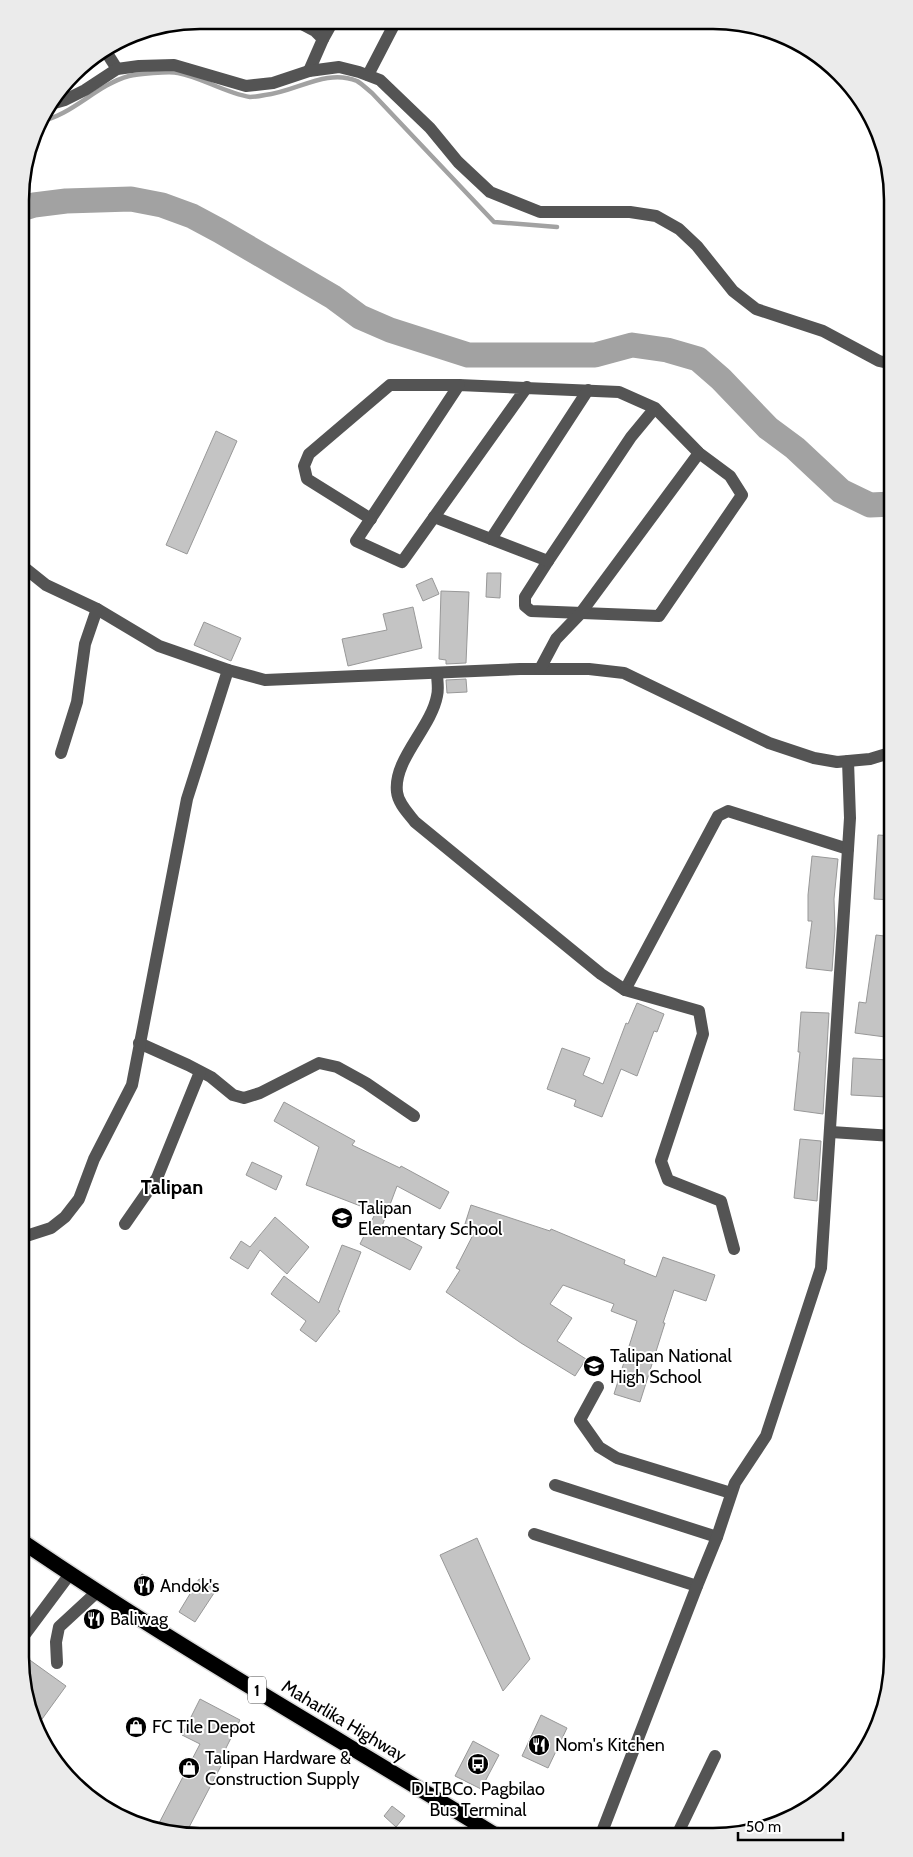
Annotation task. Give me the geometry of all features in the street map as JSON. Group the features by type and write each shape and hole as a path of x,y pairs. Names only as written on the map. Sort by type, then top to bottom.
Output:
{"highway":[{"name":"Maharlika Highway","path":"29,1546 70,1574 484,1828"}],"street":[{"path":"311,29 324,39"},
{"path":"309,71 330,29"},
{"path":"368,75 392,29"},
{"path":"109,56 117,69"},
{"path":"60,101 85,90 117,69 174,64 246,86 272,83 309,71 339,67 368,75 380,80 430,128 458,162 490,192 540,212 630,212 656,216 679,229 697,246 733,291 756,309 823,331 879,362 884,363"},
{"path":"371,519 307,479 304,466 309,454 390,385 527,387 619,392 655,408 699,453 730,476 742,495 659,616 531,611 524,606 525,597 630,437 655,408"},
{"path":"459,385 356,541 402,562 527,387"},
{"path":"491,539 588,390"},
{"path":"540,669 556,638 580,614 699,453"},
{"path":"434,517 548,561"},
{"path":"29,571 46,585 97,609 159,646 228,670 265,680 589,668 624,673 769,743 814,758 838,762 870,759 884,755"},
{"path":"61,753 77,702 85,644 97,609"},
{"path":"29,1235 52,1228 65,1217 79,1200 94,1159 132,1085 187,799 228,670"},
{"path":"437,673 438,695 433,710 401,767 397,779 397,793 402,805 414,822 594,968 625,990 699,1011 703,1034 661,1161 668,1180 721,1201 734,1249"},
{"path":"603,1828 696,1586 718,1537 735,1483 766,1436 821,1268 850,818 848,761"},
{"path":"625,990 718,816 728,812 848,849"},
{"path":"139,1043 200,1072 233,1095 244,1098 319,1063 337,1067 366,1083 414,1116"},
{"path":"125,1224 157,1178 200,1072"},
{"path":"830,1132 884,1135"},
{"path":"598,1387 580,1420 599,1446 617,1458 731,1493"},
{"path":"555,1485 718,1537"},
{"path":"534,1534 696,1586"},
{"path":"29,1629 70,1574"},
{"path":"58,1664 56,1642 59,1627 98,1591"},
{"path":"680,1828 715,1756"}],"building":[{"path":"216,431 237,441 187,554 166,545"},
{"path":"487,573 501,573 500,598 486,597"},
{"path":"432,578 439,594 423,601 416,585"},
{"path":"441,591 469,592 466,663 446,664 446,660 439,659"},
{"path":"413,607 422,648 348,666 342,639 387,630 383,614"},
{"path":"204,622 241,638 231,661 194,645"},
{"path":"466,679 467,692 447,693 446,680"},
{"path":"878,835 884,835 884,900 874,899"},
{"path":"812,856 838,859 834,899 835,929 832,971 806,968 812,921 808,921 808,895"},
{"path":"876,935 884,936 884,1037 855,1033 859,1002 866,1003"},
{"path":"637,1003 664,1014 657,1032 654,1031 637,1076 621,1069 602,1117 574,1106 576,1100 547,1089 562,1048 590,1058 583,1075 603,1084 626,1023 628,1024"},
{"path":"801,1012 829,1013 823,1114 794,1110 800,1052 798,1052"},
{"path":"853,1058 884,1060 884,1097 851,1095"},
{"path":"284,1102 355,1141 352,1145 400,1168 401,1166 449,1192 440,1209 397,1186 382,1226 422,1247 410,1270 360,1244 376,1212 306,1185 319,1147 274,1121"},
{"path":"800,1139 821,1141 817,1201 794,1198"},
{"path":"252,1162 282,1176 276,1190 246,1175"},
{"name":"Talipan National High School","path":"471,1205 550,1231 551,1229 625,1260 624,1264 656,1277 663,1257 715,1275 706,1301 674,1290 640,1402 614,1394 637,1321 611,1311 614,1304 563,1285 550,1304 572,1318 557,1341 586,1359 575,1376 521,1343 446,1292 460,1270 456,1268 475,1231 464,1227"},
{"path":"275,1217 309,1247 287,1274 260,1250 248,1269 230,1258 241,1241 250,1247"},
{"path":"342,1245 361,1252 338,1310 340,1311 316,1342 300,1330 306,1321 271,1294 284,1276 319,1303"},
{"path":"477,1538 530,1659 503,1691 440,1555"},
{"name":"Andok's","path":"142,1574 155,1583 146,1597 133,1588"},
{"path":"199,1579 216,1590 195,1622 179,1612"},
{"path":"29,1659 66,1686 41,1720 32,1691"},
{"path":"200,1699 240,1720 219,1762 222,1764 189,1827 159,1823 200,1744 182,1735"},
{"path":"541,1715 567,1728 548,1768 522,1756"},
{"path":"473,1741 499,1755 481,1789 455,1776"},
{"path":"392,1806 405,1816 396,1827 384,1816"}],"waterway":[{"path":"49,119 62,114 117,80 133,75 174,72 250,97 277,93 322,79 345,78 357,81 372,93 494,222 557,227"},
{"path":"29,207 66,201 131,199 162,205 192,216 220,231 333,297 360,317 390,330 468,355 595,355 632,345 667,350 698,359 721,379 768,428 795,448 841,491 870,505 884,504"}],"place":[{"name":"Talipan Elementary School","path":"342,1218"},
{"name":"Talipan National High School","path":"594,1366"},
{"name":"Andok's","path":"144,1586"},
{"name":"Baliwag","path":"94,1619"},
{"name":"FC Tile Depot","path":"136,1727"},
{"name":"Nom's Kitchen","path":"539,1745"},
{"name":"DLTBCo. Pagbilao Bus Terminal","path":"478,1764"},
{"name":"Talipan Hardware & Construction Supply","path":"189,1768"}],"district":[{"name":"Talipan","path":"172,1187"}]}
